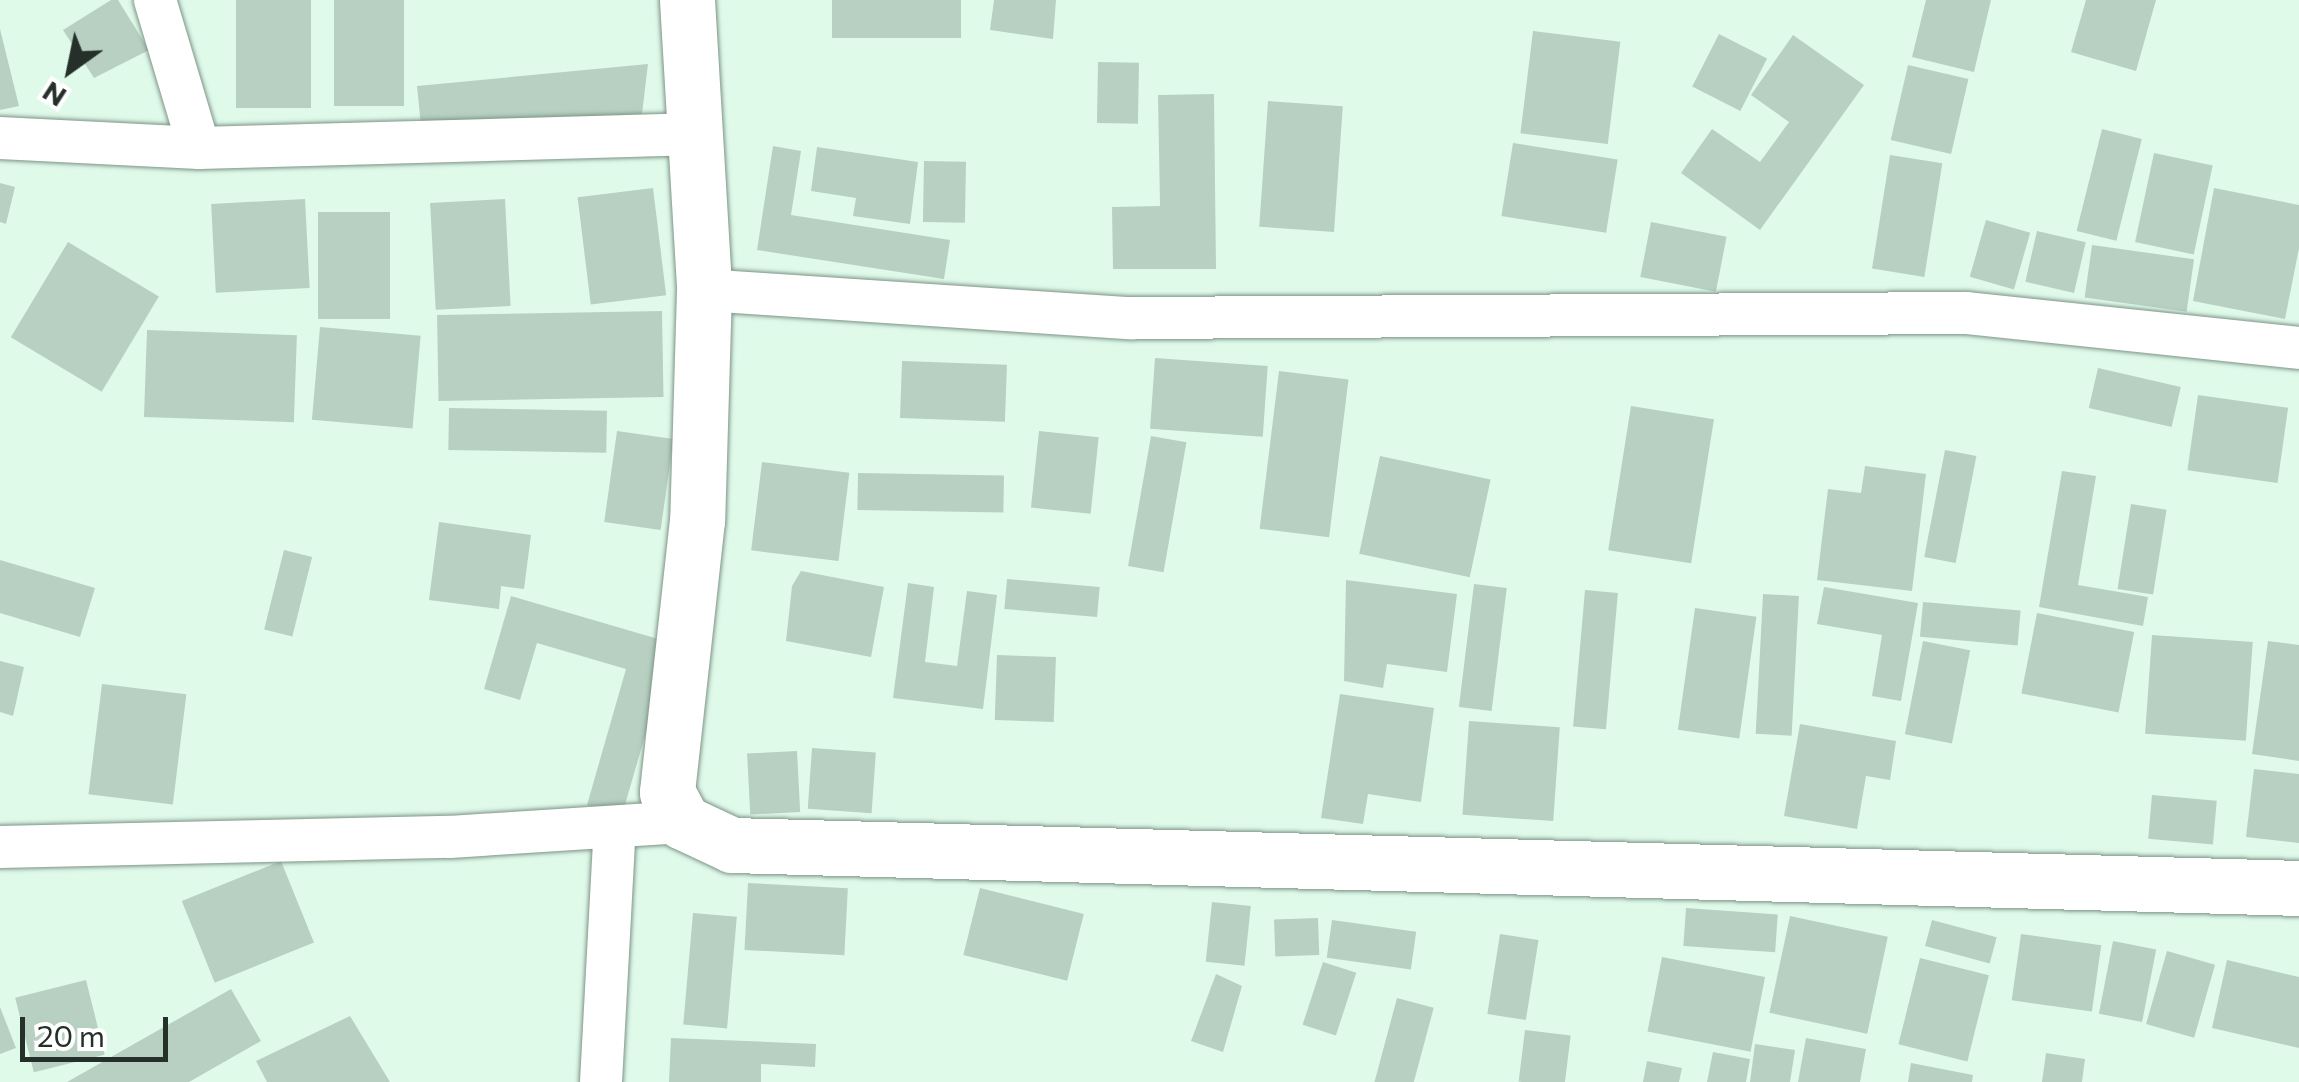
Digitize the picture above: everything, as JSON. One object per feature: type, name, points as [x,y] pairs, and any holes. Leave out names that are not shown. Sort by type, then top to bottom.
[{"type":"street","points":[[154,0],[199,148]]},
{"type":"street","points":[[683,822],[668,792],[697,520],[704,290],[690,134],[688,0]]},
{"type":"street","points":[[0,138],[199,148],[690,134]]},
{"type":"street","points":[[704,290],[1131,318],[1967,313],[2299,348]]},
{"type":"street","points":[[0,847],[683,822],[732,845],[2299,888]]},
{"type":"street","points":[[601,1082],[615,827]]},
{"type":"building","points":[[111,0],[118,0],[149,50],[94,78],[63,30]]},
{"type":"building","points":[[236,0],[311,0],[311,108],[236,108]]},
{"type":"building","points":[[334,0],[404,0],[404,106],[334,106]]},
{"type":"building","points":[[832,0],[961,0],[961,38],[832,38]]},
{"type":"building","points":[[994,0],[1056,0],[1053,39],[990,30]]},
{"type":"building","points":[[1926,0],[1991,0],[1974,72],[1912,57]]},
{"type":"building","points":[[2086,0],[2156,0],[2136,71],[2071,52]]},
{"type":"building","points":[[0,29],[19,106],[0,110]]},
{"type":"building","points":[[1533,31],[1620,42],[1608,144],[1520,133]]},
{"type":"building","points":[[1719,34],[1767,59],[1740,111],[1692,87]]},
{"type":"building","points":[[1793,35],[1864,85],[1760,230],[1681,173],[1712,129],[1760,162],[1789,122],[1751,95]]},
{"type":"building","points":[[1098,62],[1139,63],[1138,124],[1097,123]]},
{"type":"building","points":[[648,64],[642,114],[421,126],[417,86]]},
{"type":"building","points":[[1908,65],[1968,79],[1951,154],[1891,140]]},
{"type":"building","points":[[1214,94],[1216,269],[1113,269],[1112,207],[1160,206],[1158,95]]},
{"type":"building","points":[[1268,101],[1343,106],[1334,232],[1259,227]]},
{"type":"building","points":[[2102,129],[2142,139],[2116,241],[2077,231]]},
{"type":"building","points":[[1513,143],[1618,160],[1606,233],[1501,216]]},
{"type":"building","points":[[773,146],[801,151],[791,215],[950,240],[944,279],[757,250]]},
{"type":"building","points":[[817,147],[918,162],[910,224],[853,216],[856,198],[811,191]]},
{"type":"building","points":[[2154,153],[2213,165],[2194,254],[2135,242]]},
{"type":"building","points":[[1890,155],[1942,163],[1924,277],[1872,269]]},
{"type":"building","points":[[924,161],[966,162],[965,223],[923,222]]},
{"type":"building","points":[[0,183],[15,187],[6,224],[0,222]]},
{"type":"building","points":[[653,188],[666,295],[591,304],[578,197]]},
{"type":"building","points":[[2214,188],[2299,205],[2299,248],[2285,319],[2193,301]]},
{"type":"building","points":[[305,199],[310,288],[216,293],[211,204]]},
{"type":"building","points":[[505,199],[511,306],[436,310],[430,203]]},
{"type":"building","points":[[318,212],[390,212],[390,319],[318,319]]},
{"type":"building","points":[[1986,220],[2030,233],[2014,289],[1970,277]]},
{"type":"building","points":[[1651,222],[1727,237],[1716,292],[1640,277]]},
{"type":"building","points":[[2037,231],[2086,242],[2074,293],[2025,282]]},
{"type":"building","points":[[68,242],[159,297],[102,392],[11,337]]},
{"type":"building","points":[[2092,245],[2194,259],[2187,312],[2085,297]]},
{"type":"building","points":[[662,311],[664,397],[439,401],[437,315]]},
{"type":"building","points":[[320,327],[421,336],[413,428],[312,420]]},
{"type":"building","points":[[147,330],[297,335],[294,422],[144,417]]},
{"type":"building","points":[[1155,358],[1268,366],[1263,437],[1150,429]]},
{"type":"building","points":[[902,361],[1007,365],[1005,422],[900,418]]},
{"type":"building","points":[[2098,368],[2181,387],[2172,427],[2089,408]]},
{"type":"building","points":[[1279,371],[1348,380],[1329,537],[1260,529]]},
{"type":"building","points":[[2198,395],[2288,408],[2278,483],[2187,470]]},
{"type":"building","points":[[1631,406],[1714,419],[1691,563],[1608,550]]},
{"type":"building","points":[[449,408],[607,411],[606,453],[448,450]]},
{"type":"building","points":[[617,431],[673,439],[661,530],[604,522]]},
{"type":"building","points":[[1039,431],[1099,437],[1091,514],[1031,508]]},
{"type":"building","points":[[1151,436],[1186,442],[1164,572],[1128,566]]},
{"type":"building","points":[[1945,450],[1976,456],[1956,563],[1924,557]]},
{"type":"building","points":[[1380,456],[1491,479],[1470,577],[1359,554]]},
{"type":"building","points":[[762,462],[849,473],[838,561],[751,550]]},
{"type":"building","points":[[1865,466],[1926,474],[1912,591],[1817,580],[1828,489],[1861,493]]},
{"type":"building","points":[[2062,471],[2096,476],[2078,585],[2148,597],[2143,626],[2039,607]]},
{"type":"building","points":[[858,473],[1004,476],[1003,513],[857,510]]},
{"type":"building","points":[[2131,504],[2167,510],[2153,595],[2118,589]]},
{"type":"building","points":[[439,522],[531,535],[524,589],[501,586],[499,609],[429,600]]},
{"type":"building","points":[[284,550],[312,557],[292,637],[264,630]]},
{"type":"building","points":[[0,560],[95,588],[80,637],[0,613]]},
{"type":"building","points":[[801,571],[884,587],[871,657],[786,641],[792,586]]},
{"type":"building","points":[[1007,579],[1100,587],[1097,617],[1004,609]]},
{"type":"building","points":[[1346,580],[1457,594],[1447,672],[1387,664],[1383,688],[1344,681]]},
{"type":"building","points":[[908,583],[934,587],[925,662],[957,666],[967,591],[997,595],[983,709],[893,698]]},
{"type":"building","points":[[1474,584],[1507,588],[1492,711],[1459,707]]},
{"type":"building","points":[[1824,587],[1918,603],[1901,701],[1872,696],[1882,635],[1817,624]]},
{"type":"building","points":[[1585,590],[1618,593],[1606,729],[1573,726]]},
{"type":"building","points":[[1763,594],[1799,596],[1792,736],[1756,734]]},
{"type":"building","points":[[511,596],[672,643],[622,815],[587,805],[626,669],[537,643],[520,700],[484,689]]},
{"type":"building","points":[[1923,602],[2021,611],[2018,645],[1920,637]]},
{"type":"building","points":[[1695,608],[1756,617],[1739,738],[1678,730]]},
{"type":"building","points":[[2037,613],[2134,632],[2119,712],[2021,693]]},
{"type":"building","points":[[2152,635],[2253,642],[2246,741],[2145,734]]},
{"type":"building","points":[[1923,641],[1970,650],[1952,743],[1905,734]]},
{"type":"building","points":[[2268,641],[2299,645],[2299,761],[2252,754]]},
{"type":"building","points":[[997,655],[1056,657],[1054,722],[995,720]]},
{"type":"building","points":[[0,661],[24,667],[13,716],[0,712]]},
{"type":"building","points":[[102,684],[186,694],[173,805],[88,794]]},
{"type":"building","points":[[1340,694],[1434,708],[1421,802],[1368,794],[1363,824],[1321,818]]},
{"type":"building","points":[[1469,721],[1560,727],[1553,821],[1462,815]]},
{"type":"building","points":[[1800,724],[1896,741],[1890,780],[1866,776],[1857,829],[1784,816]]},
{"type":"building","points":[[812,748],[876,752],[872,813],[808,809]]},
{"type":"building","points":[[797,751],[800,812],[750,815],[747,754]]},
{"type":"building","points":[[2254,769],[2299,774],[2299,843],[2246,837]]},
{"type":"building","points":[[2152,795],[2217,801],[2213,844],[2148,839]]},
{"type":"building","points":[[281,861],[314,943],[215,983],[182,901]]},
{"type":"building","points":[[748,883],[848,888],[844,955],[744,950]]},
{"type":"building","points":[[980,888],[1084,914],[1067,981],[963,955]]},
{"type":"building","points":[[1212,902],[1251,906],[1245,966],[1206,962]]},
{"type":"building","points":[[1686,908],[1778,914],[1775,952],[1683,946]]},
{"type":"building","points":[[693,913],[737,917],[727,1028],[683,1025]]},
{"type":"building","points":[[1790,916],[1888,937],[1867,1034],[1769,1013]]},
{"type":"building","points":[[1318,918],[1319,955],[1275,957],[1274,920]]},
{"type":"building","points":[[1332,920],[1416,932],[1411,969],[1327,958]]},
{"type":"building","points":[[1932,920],[1997,937],[1990,963],[1925,946]]},
{"type":"building","points":[[1500,934],[1539,940],[1526,1020],[1487,1014]]},
{"type":"building","points":[[2021,934],[2101,945],[2092,1012],[2012,1000]]},
{"type":"building","points":[[2113,941],[2156,949],[2142,1022],[2099,1014]]},
{"type":"building","points":[[2167,951],[2215,965],[2194,1038],[2146,1024]]},
{"type":"building","points":[[1662,957],[1765,977],[1751,1052],[1647,1032]]},
{"type":"building","points":[[1920,958],[1989,975],[1967,1062],[1898,1044]]},
{"type":"building","points":[[2227,960],[2299,977],[2299,1048],[2212,1028]]},
{"type":"building","points":[[1323,962],[1356,973],[1336,1036],[1303,1025]]},
{"type":"building","points":[[1216,974],[1242,986],[1223,1052],[1191,1041]]},
{"type":"building","points":[[86,980],[105,1055],[34,1072],[15,998]]},
{"type":"building","points":[[231,989],[261,1041],[189,1082],[67,1082]]},
{"type":"building","points":[[1397,998],[1434,1008],[1414,1082],[1374,1082]]},
{"type":"building","points":[[0,1007],[16,1048],[0,1054]]},
{"type":"building","points":[[350,1016],[390,1082],[267,1082],[256,1061]]},
{"type":"building","points":[[1525,1030],[1571,1036],[1565,1082],[1519,1082]]},
{"type":"building","points":[[671,1038],[816,1044],[815,1067],[761,1064],[761,1082],[669,1082]]},
{"type":"building","points":[[1806,1038],[1866,1049],[1860,1082],[1798,1082]]},
{"type":"building","points":[[1755,1044],[1795,1050],[1790,1082],[1750,1082]]},
{"type":"building","points":[[1713,1052],[1750,1059],[1746,1082],[1707,1082]]},
{"type":"building","points":[[2046,1053],[2085,1059],[2082,1082],[2042,1082]]},
{"type":"building","points":[[1647,1061],[1682,1068],[1679,1082],[1643,1082]]},
{"type":"building","points":[[1911,1063],[1973,1075],[1972,1082],[1908,1082]]}]
